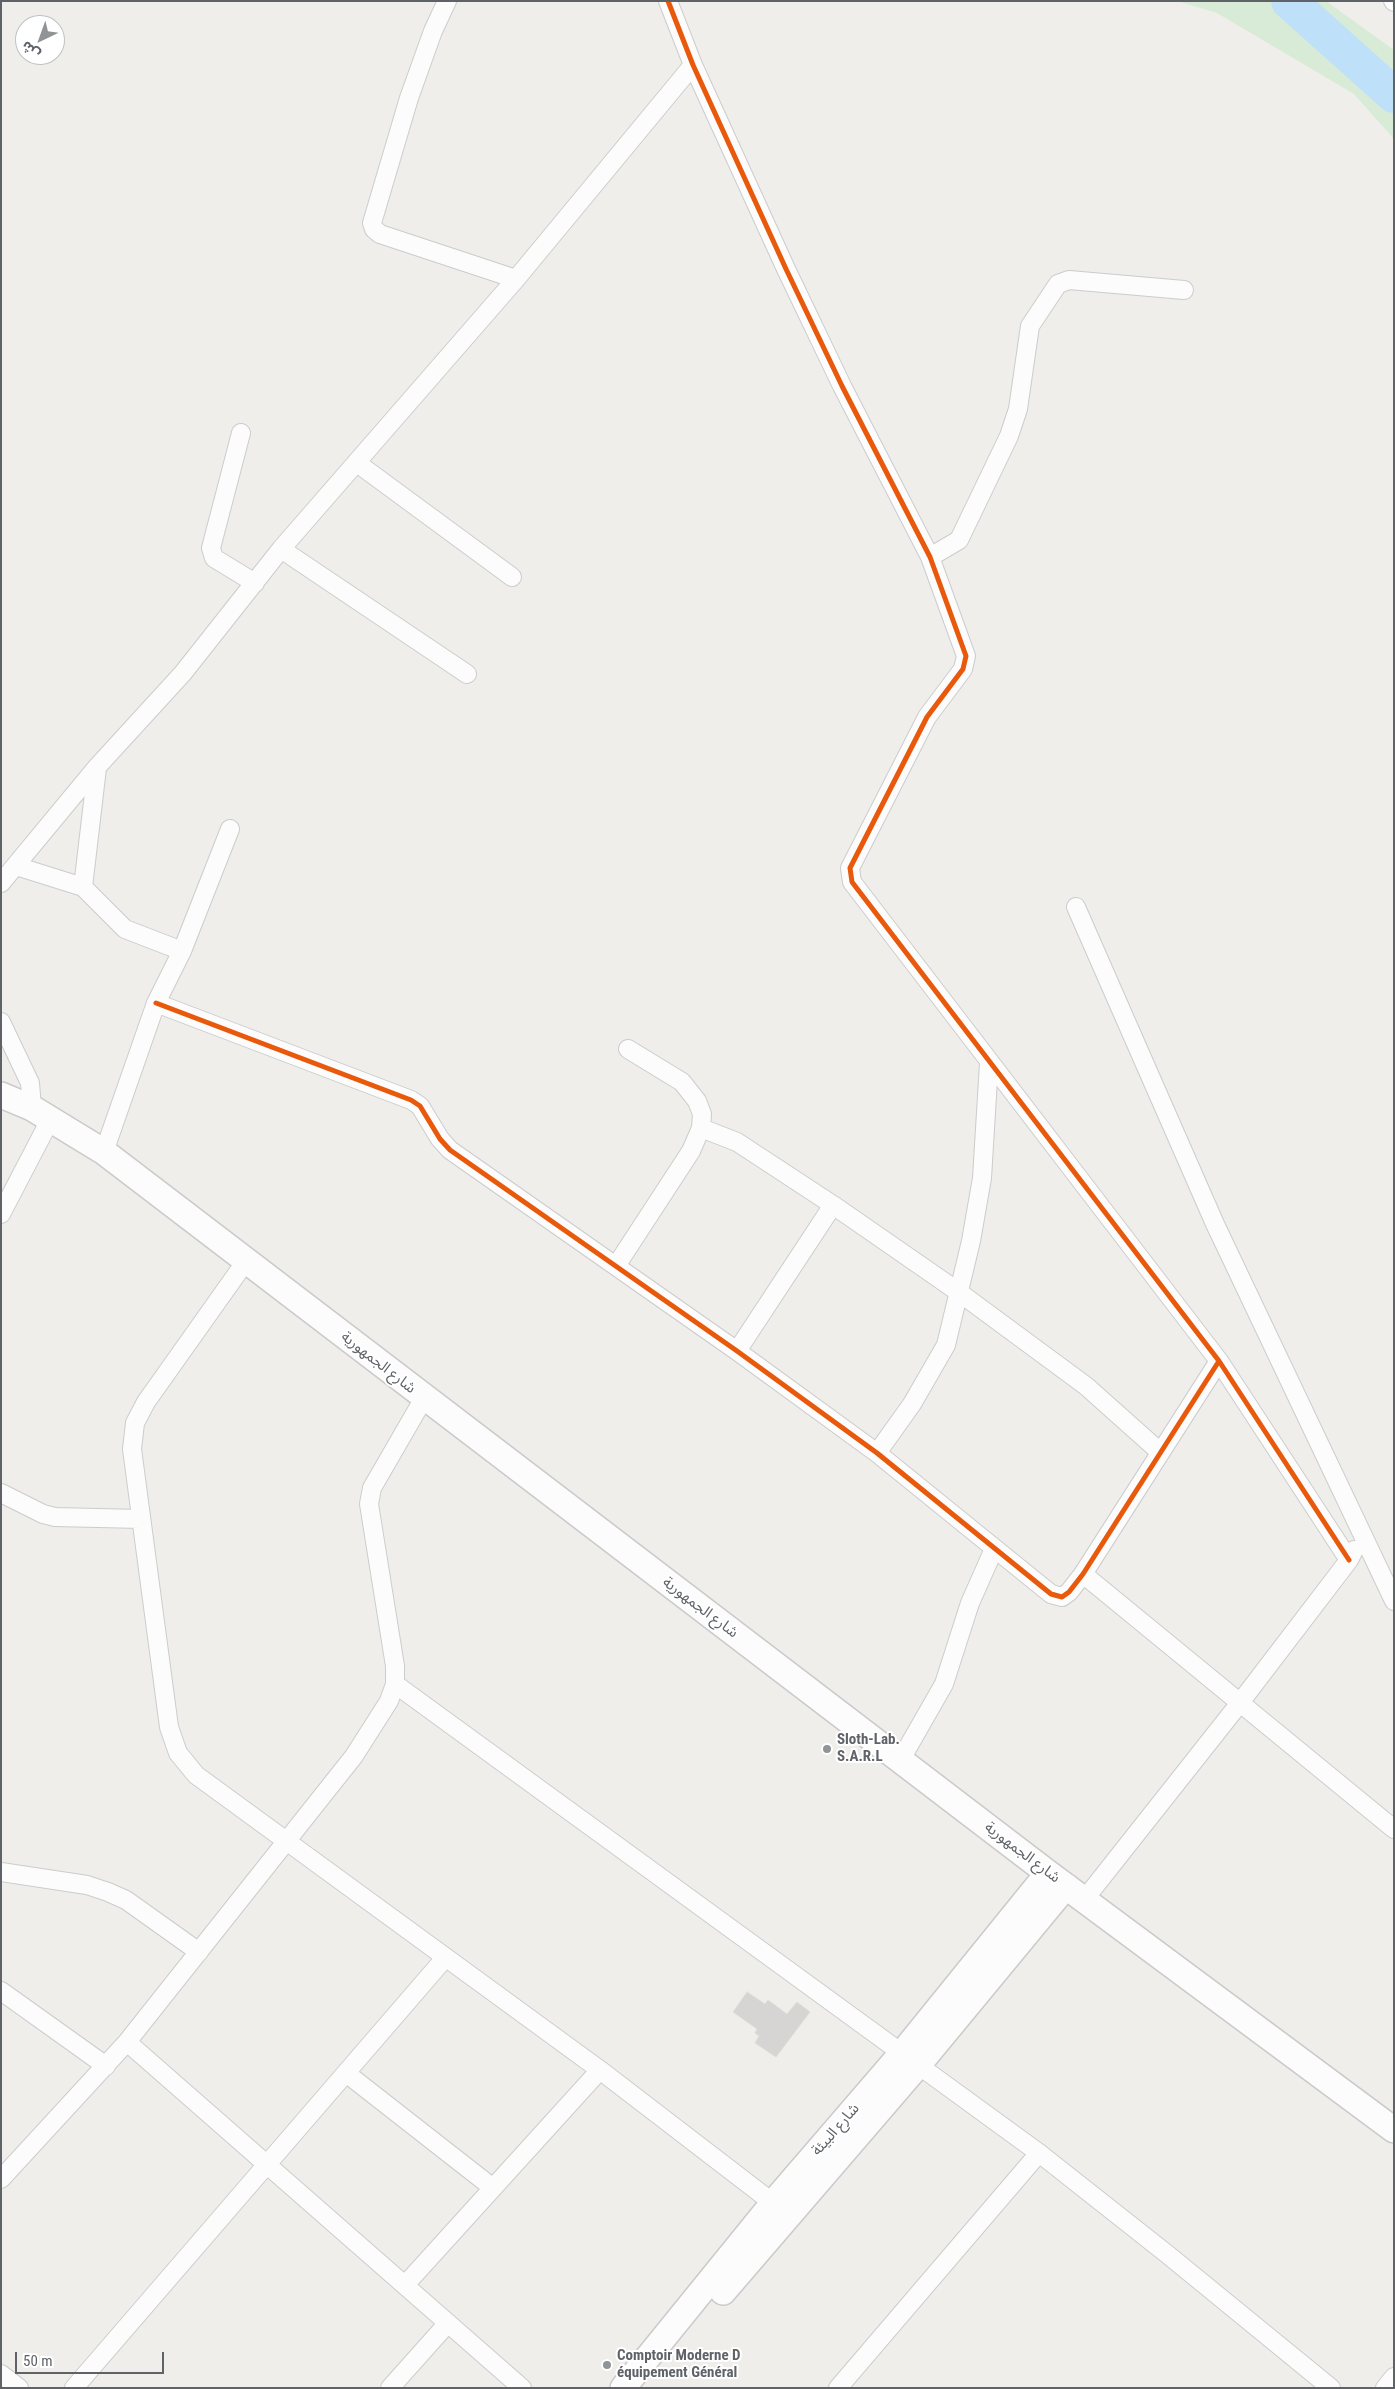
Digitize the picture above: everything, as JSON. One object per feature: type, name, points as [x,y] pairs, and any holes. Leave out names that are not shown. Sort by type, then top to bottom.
[{"type":"main road","name":"شارع الجمهورية","points":[[1,1095],[41,1114],[104,1152],[900,1761],[1394,2130]]},
{"type":"main road","name":"شارع البيئة","points":[[624,2388],[911,2058],[1066,1886]]},
{"type":"main road","name":"شارع البيئة","points":[[642,2388],[780,2209]]},
{"type":"street","points":[[447,1],[433,31],[409,98],[372,223],[374,229],[380,234],[516,279]]},
{"type":"street","points":[[668,1],[692,65],[842,386],[930,558],[966,662],[963,669],[927,717],[849,873],[852,882],[1219,1361],[1349,1560]]},
{"type":"street","points":[[1,883],[97,767],[183,674],[281,549],[516,279],[692,65]]},
{"type":"street","points":[[930,558],[959,540],[1009,436],[1018,409],[1030,326],[1058,284],[1069,280],[1184,290]]},
{"type":"street","points":[[242,433],[211,548],[214,558],[255,583]]},
{"type":"street","points":[[356,464],[512,577]]},
{"type":"street","points":[[281,549],[467,674]]},
{"type":"street","points":[[83,886],[97,767]]},
{"type":"street","points":[[104,1152],[156,1003],[182,951],[230,829]]},
{"type":"street","points":[[16,866],[83,886],[125,929],[182,951]]},
{"type":"street","points":[[1076,907],[1215,1224],[1394,1601]]},
{"type":"street","points":[[156,1003],[411,1100],[420,1106],[436,1133],[450,1150],[737,1350],[877,1453],[1052,1594],[1062,1597],[1069,1592],[1083,1574],[1219,1361]]},
{"type":"street","points":[[1,1022],[30,1084],[41,1114],[1,1214]]},
{"type":"street","points":[[616,1266],[687,1158],[701,1128],[702,1114],[697,1101],[682,1082],[628,1049]]},
{"type":"street","points":[[877,1453],[912,1404],[946,1345],[960,1293],[982,1178],[990,1063]]},
{"type":"street","points":[[701,1128],[736,1142],[833,1205],[960,1293],[1086,1386],[1160,1452]]},
{"type":"street","points":[[737,1350],[833,1205]]},
{"type":"street","points":[[246,1261],[146,1402],[135,1423],[132,1449],[141,1518],[169,1726],[178,1752],[196,1775],[600,2070],[780,2209]]},
{"type":"street","points":[[1,2179],[127,2042],[288,1842],[354,1756],[389,1701],[396,1684],[395,1666],[369,1504],[372,1488],[424,1398]]},
{"type":"street","points":[[1,1493],[43,1514],[55,1517],[141,1518]]},
{"type":"street","points":[[1066,1886],[1239,1704],[1349,1560],[1362,1534]]},
{"type":"street","points":[[900,1761],[944,1684],[970,1602],[994,1549]]},
{"type":"street","points":[[1083,1574],[1239,1704],[1394,1829]]},
{"type":"street","points":[[396,1684],[1039,2153],[1167,2254],[1331,2388]]},
{"type":"street","points":[[1,1872],[87,1885],[108,1892],[126,1900],[199,1952]]},
{"type":"street","points":[[74,2388],[445,1958]]},
{"type":"street","points":[[1,1991],[106,2066]]},
{"type":"street","points":[[127,2042],[522,2388]]},
{"type":"street","points":[[405,2285],[600,2070]]},
{"type":"street","points":[[346,2073],[493,2188]]},
{"type":"street","points":[[838,2388],[1039,2153]]},
{"type":"street","points":[[390,2388],[448,2323]]},
{"type":"street","points":[[1,2374],[19,2388]]},
{"type":"street","points":[[1385,2388],[1394,2377]]},
{"type":"green space","points":[[1177,1],[1326,1],[1394,50],[1394,139],[1354,94],[1217,13]]},
{"type":"building","points":[[747,1992],[765,2004],[768,2000],[787,2014],[797,2002],[810,2012],[776,2057],[755,2043],[759,2036],[755,2033],[757,2029],[733,2012]]},
{"type":"waterway","points":[[1289,1],[1394,95]]},
{"type":"cycle path","points":[[668,1],[693,65],[786,269],[842,386],[930,557],[966,656],[963,669],[927,717],[850,868],[852,882],[1219,1361],[1349,1560]]},
{"type":"cycle path","points":[[156,1003],[411,1100],[420,1106],[440,1139],[450,1150],[737,1351],[877,1453],[1051,1594],[1062,1597],[1069,1592],[1083,1574],[1219,1361]]},
{"type":"place","name":"Sloth-Lab. S.A.R.L","points":[[827,1749]]},
{"type":"place","name":"Comptoir Moderne D équipement Général","points":[[607,2365]]}]
